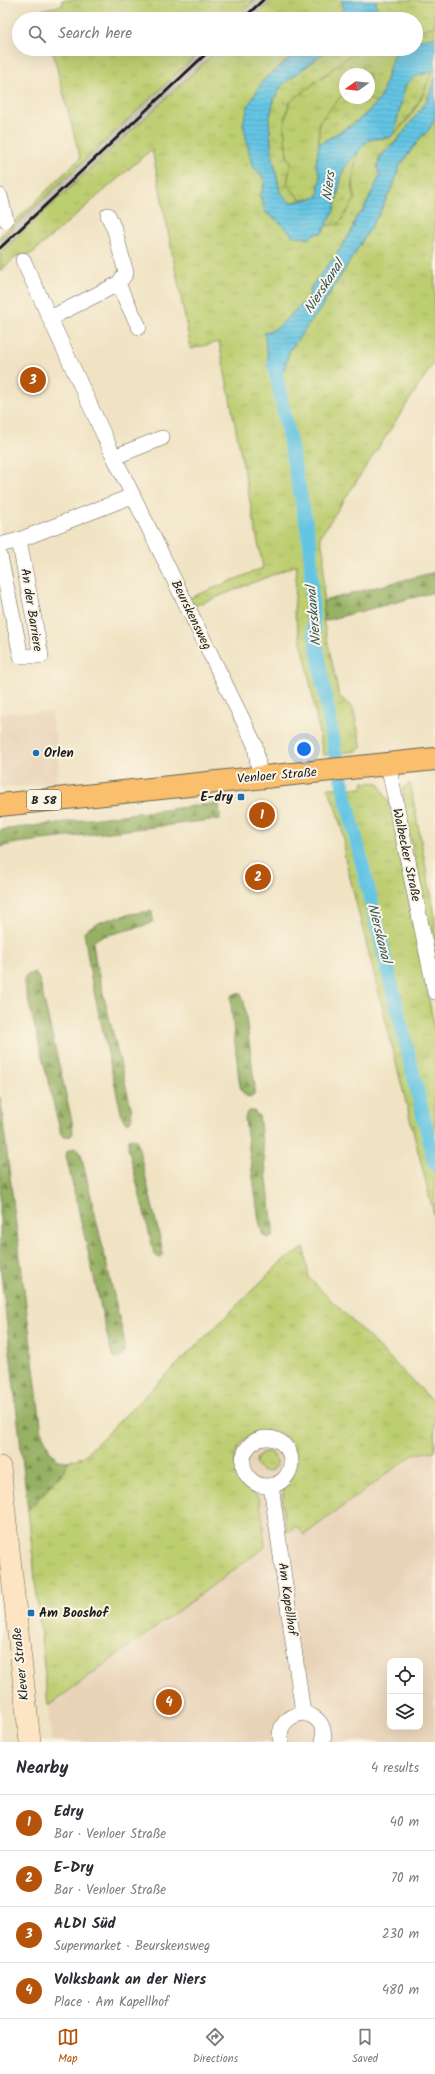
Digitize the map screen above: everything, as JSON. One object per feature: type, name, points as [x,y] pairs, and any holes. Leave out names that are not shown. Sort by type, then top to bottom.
[{"type":"main road","name":"Venloer Straße","points":[[0,805],[435,759]]},
{"type":"main road","name":"Klever Straße","points":[[0,1467],[30,1742]]},
{"type":"street","points":[[0,196],[6,220]]},
{"type":"street","points":[[50,318],[118,284],[126,273],[115,231],[108,215]]},
{"type":"street","name":"Beurskensweg","points":[[23,260],[132,496],[255,745],[260,777]]},
{"type":"street","points":[[118,284],[139,327]]},
{"type":"street","points":[[114,457],[162,438]]},
{"type":"street","points":[[0,545],[20,540],[132,496]]},
{"type":"street","name":"An der Barriere","points":[[0,556],[20,656],[41,656],[20,540]]},
{"type":"street","name":"Walbecker Straße","points":[[388,764],[435,992]]},
{"type":"street","name":"Am Kapellhof","points":[[271,1485],[303,1713]]},
{"type":"street","points":[[278,1741],[283,1724],[288,1718],[303,1713],[317,1719],[322,1725],[324,1733],[323,1742]]},
{"type":"shaded area","points":[[255,0],[272,0],[259,12],[242,12]]},
{"type":"shaded area","points":[[196,56],[211,56],[0,253],[0,240]]},
{"type":"shaded area","points":[[51,712],[59,761],[55,783],[0,788],[0,713]]},
{"type":"shaded area","points":[[268,1430],[280,1434],[294,1449],[296,1467],[293,1476],[283,1493],[287,1533],[296,1526],[304,1535],[414,1454],[435,1451],[435,1742],[52,1742],[48,1706],[264,1547],[254,1490],[238,1473],[235,1458],[237,1449],[249,1435]]},
{"type":"green space","points":[[62,0],[255,0],[242,12],[42,12],[41,10],[63,5]]},
{"type":"green space","points":[[272,0],[341,0],[344,8],[341,12],[259,12]]},
{"type":"green space","points":[[376,0],[435,0],[435,26],[423,31],[423,12],[377,12]]},
{"type":"green space","points":[[435,26],[435,38],[431,37],[423,39],[423,30]]},
{"type":"green space","points":[[54,56],[196,56],[0,240],[0,236],[80,158]]},
{"type":"green space","points":[[211,56],[292,56],[264,79],[252,166],[264,179],[264,186],[260,196],[266,213],[277,220],[292,235],[322,233],[325,226],[339,224],[355,199],[354,166],[359,150],[363,144],[369,140],[391,137],[400,128],[417,106],[432,70],[435,70],[431,90],[422,108],[404,133],[381,155],[378,165],[380,176],[363,211],[356,217],[352,230],[336,255],[311,287],[309,297],[277,328],[284,371],[289,351],[319,311],[379,214],[395,181],[399,167],[421,137],[429,130],[435,118],[435,361],[320,537],[324,554],[323,619],[339,696],[353,708],[362,748],[357,749],[357,751],[323,755],[307,666],[294,612],[297,565],[192,607],[187,599],[263,568],[219,342],[191,349],[152,149],[31,254],[17,256],[0,271],[0,253]]},
{"type":"green space","points":[[320,56],[349,56],[289,103],[284,126],[287,156],[291,162],[287,184],[301,200],[290,203],[280,192],[272,153],[269,121],[274,99],[282,85]]},
{"type":"green space","points":[[349,56],[393,56],[381,97],[377,103],[375,102],[375,68],[339,68],[339,100],[319,122],[319,144],[316,165],[320,175],[318,197],[301,200],[287,184],[291,162],[287,156],[284,126],[289,103]]},
{"type":"green space","points":[[432,70],[425,89],[417,104],[394,134],[405,86],[414,77]]},
{"type":"green space","points":[[339,99],[339,104],[377,103],[358,121],[319,144],[319,122]]},
{"type":"green space","points":[[358,150],[352,184],[355,199],[339,224],[325,226],[334,211],[343,170]]},
{"type":"green space","points":[[435,572],[435,592],[324,621],[323,601]]},
{"type":"green space","points":[[363,782],[379,783],[390,806],[435,1030],[435,1219],[344,854],[344,841],[337,811],[327,788],[363,788]]},
{"type":"green space","points":[[410,783],[435,915],[435,960],[403,801],[403,788]]},
{"type":"green space","points":[[219,803],[220,819],[17,843],[0,847],[0,830]]},
{"type":"green space","points":[[152,911],[153,921],[147,925],[100,937],[93,942],[96,964],[131,1107],[132,1117],[130,1122],[125,1122],[122,1117],[91,978],[84,932],[90,927],[106,920],[135,913]]},
{"type":"green space","points":[[34,972],[39,979],[72,1121],[73,1133],[71,1136],[64,1137],[61,1134],[24,983],[25,976]]},
{"type":"green space","points":[[237,993],[241,994],[244,1001],[255,1088],[254,1094],[250,1097],[246,1096],[241,1090],[239,1080],[231,1005],[231,996]]},
{"type":"green space","points":[[0,1097],[42,1433],[50,1451],[58,1460],[69,1461],[62,1473],[28,1510],[0,1264]]},
{"type":"green space","points":[[249,1111],[254,1111],[259,1116],[273,1227],[273,1237],[268,1238],[263,1235],[259,1221],[245,1120],[246,1114]]},
{"type":"green space","points":[[134,1138],[137,1141],[162,1247],[163,1255],[159,1258],[154,1254],[128,1147],[129,1139]]},
{"type":"green space","points":[[75,1148],[81,1154],[125,1343],[124,1354],[119,1359],[113,1358],[110,1347],[66,1156],[67,1151]]},
{"type":"green space","points":[[304,1248],[309,1278],[435,1403],[435,1451],[414,1454],[304,1535],[296,1526],[287,1533],[283,1508],[284,1488],[296,1469],[297,1456],[294,1448],[288,1439],[271,1431],[252,1435],[244,1440],[238,1448],[235,1458],[235,1465],[239,1475],[253,1488],[258,1498],[265,1547],[48,1706],[28,1510],[62,1473],[69,1461],[83,1457],[281,1262]]},
{"type":"green space","points":[[266,1452],[273,1455],[276,1462],[273,1469],[266,1472],[259,1469],[256,1462],[259,1455]]},
{"type":"water","points":[[341,0],[376,0],[377,12],[341,12],[344,8]]},
{"type":"water","name":"Niers","points":[[431,37],[435,38],[435,70],[414,77],[405,86],[394,134],[390,137],[368,140],[343,170],[334,211],[322,233],[314,234],[309,239],[292,235],[277,220],[266,213],[260,196],[265,185],[262,175],[252,166],[243,123],[249,104],[264,79],[292,56],[320,56],[282,85],[274,99],[269,121],[272,153],[280,192],[290,203],[318,197],[320,175],[316,165],[319,144],[353,124],[375,105],[381,97],[393,56],[423,56],[423,39]]},
{"type":"water","points":[[435,77],[435,118],[429,130],[421,137],[399,167],[395,181],[379,214],[319,311],[289,351],[284,371],[270,371],[264,333],[277,328],[309,297],[311,287],[336,255],[352,230],[356,217],[363,211],[380,176],[377,167],[382,155],[397,141],[427,101]]},
{"type":"waterway","name":"Nierskanal","points":[[280,353],[274,363],[310,543],[313,625],[335,752],[435,1164]]},
{"type":"railway","points":[[250,12],[263,0]]},
{"type":"railway","points":[[0,248],[204,56]]},
{"type":"place","name":"ALDI Süd","points":[[33,380]]},
{"type":"place","name":"Orlen","points":[[36,753]]},
{"type":"place","name":"E-dry","points":[[241,797]]},
{"type":"place","name":"Edry","points":[[262,815]]},
{"type":"place","name":"E-Dry","points":[[258,877]]},
{"type":"place","name":"Am Booshof","points":[[31,1613]]},
{"type":"place","name":"Volksbank an der Niers","points":[[169,1702]]}]
